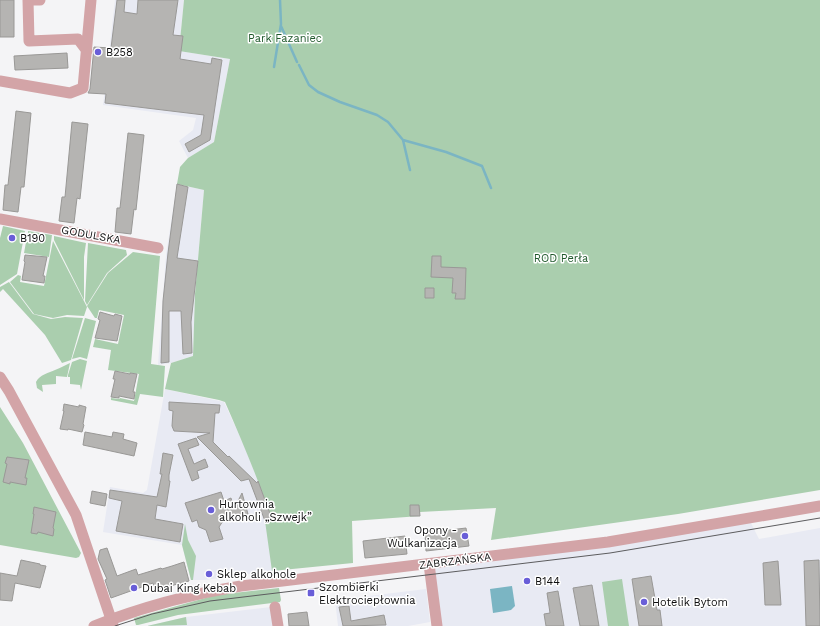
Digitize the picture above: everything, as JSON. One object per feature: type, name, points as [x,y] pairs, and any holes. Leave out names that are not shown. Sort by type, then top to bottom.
[{"type":"street","points":[[40,0],[28,0],[29,41],[78,40],[87,51]]},
{"type":"street","points":[[0,81],[70,93],[83,88],[91,0]]},
{"type":"street","name":"GODULSKA","points":[[0,218],[158,248]]},
{"type":"street","points":[[0,377],[76,514],[112,623]]},
{"type":"street","name":"ZABRZAŃSKA","points":[[94,626],[112,623],[153,606],[205,592],[241,586],[608,542],[820,506]]},
{"type":"street","points":[[429,564],[437,626]]},
{"type":"street","points":[[275,607],[278,626]]},
{"type":"shaded area","points":[[115,0],[184,0],[179,51],[230,59],[214,142],[188,158],[179,141],[193,130],[196,118],[103,105]]},
{"type":"shaded area","points":[[177,184],[204,190],[195,294],[193,356],[171,363],[158,365],[166,255]]},
{"type":"shaded area","points":[[165,389],[224,402],[243,443],[272,519],[280,570],[204,580],[191,580],[182,545],[103,532],[110,487],[143,493],[147,490]]},
{"type":"shaded area","points":[[749,519],[759,539],[820,528],[820,626],[437,626],[429,564]]},
{"type":"shaded area","points":[[426,589],[430,622],[408,626],[338,626],[335,600]]},
{"type":"shaded area","points":[[271,607],[274,626],[147,626],[186,617]]},
{"type":"green space","name":"ROD Perła","points":[[184,0],[820,0],[820,490],[678,514],[491,540],[496,508],[420,512],[420,516],[352,521],[353,563],[272,571],[265,521],[272,519],[250,460],[225,402],[165,389],[171,363],[193,356],[195,294],[204,190],[177,184],[180,167],[188,158],[214,142],[230,59],[179,51]]},
{"type":"green space","points":[[3,226],[25,231],[17,274],[0,285],[0,238]]},
{"type":"green space","points":[[28,231],[52,235],[49,257],[24,253],[26,242],[32,242],[32,237],[28,236]]},
{"type":"green space","points":[[54,236],[86,243],[84,257],[84,300],[54,240]]},
{"type":"green space","points":[[53,241],[87,307],[84,316],[67,315],[53,318],[34,314],[10,282],[18,275],[21,276],[20,282],[44,286]]},
{"type":"green space","points":[[88,243],[126,250],[127,255],[107,273],[87,305],[85,301]]},
{"type":"green space","points":[[133,252],[160,256],[151,364],[165,366],[163,397],[140,394],[137,405],[111,400],[111,398],[134,401],[139,374],[108,370],[111,350],[93,347],[95,339],[118,344],[124,315],[99,310],[97,318],[95,318],[87,306],[108,273]]},
{"type":"green space","points":[[9,282],[33,314],[51,319],[65,317],[83,318],[71,360],[62,363],[45,335],[3,289],[0,292],[0,287]]},
{"type":"green space","points":[[85,318],[96,321],[87,359],[80,357],[72,359]]},
{"type":"green space","points":[[80,359],[87,361],[81,390],[80,385],[70,384],[70,377],[68,377],[72,362]]},
{"type":"green space","points":[[70,363],[67,377],[56,376],[56,384],[42,385],[43,392],[37,388],[36,382],[40,377]]},
{"type":"green space","points":[[0,407],[23,443],[81,553],[79,557],[76,558],[0,545]]},
{"type":"green space","points":[[185,524],[188,540],[196,556],[193,580],[191,580],[182,545]]},
{"type":"green space","points":[[622,579],[629,626],[608,626],[602,582]]},
{"type":"green space","points":[[279,588],[280,602],[178,615],[138,625],[136,625],[134,618],[216,595]]},
{"type":"green space","points":[[186,617],[187,625],[147,626]]},
{"type":"water","points":[[512,586],[515,606],[511,610],[493,613],[490,589]]},
{"type":"building","points":[[0,0],[14,0],[14,37],[0,37]]},
{"type":"building","points":[[117,0],[125,0],[124,12],[137,14],[138,0],[178,0],[173,35],[183,36],[180,59],[211,64],[212,58],[222,60],[210,140],[189,152],[185,144],[201,135],[204,115],[105,103],[106,94],[88,93],[90,89],[94,47],[111,48]]},
{"type":"building","points":[[67,53],[68,68],[15,70],[14,56]]},
{"type":"building","points":[[16,111],[31,113],[24,187],[21,187],[18,212],[3,210],[5,185],[8,185]]},
{"type":"building","points":[[72,122],[88,124],[80,199],[77,198],[74,223],[59,221],[62,197],[65,197]]},
{"type":"building","points":[[128,133],[144,135],[136,210],[134,209],[131,234],[115,232],[117,208],[120,208]]},
{"type":"building","points":[[177,184],[188,187],[177,258],[198,261],[191,322],[192,353],[183,354],[181,311],[169,311],[169,362],[161,363],[163,301]]},
{"type":"building","points":[[25,255],[47,257],[43,276],[45,276],[44,283],[22,280]]},
{"type":"building","points":[[432,256],[441,256],[441,267],[466,268],[465,299],[455,299],[456,293],[452,293],[453,278],[431,277]]},
{"type":"building","points":[[425,288],[434,288],[434,298],[425,298]]},
{"type":"building","points":[[100,312],[114,316],[115,314],[122,316],[117,341],[95,338],[100,320],[98,319]]},
{"type":"building","points":[[115,371],[137,374],[133,392],[135,392],[134,399],[119,396],[119,398],[111,397],[115,379],[113,379]]},
{"type":"building","points":[[169,402],[220,405],[219,413],[215,413],[213,442],[257,483],[258,481],[272,519],[265,521],[249,479],[241,481],[197,437],[210,433],[174,431],[172,426],[173,411],[169,410]]},
{"type":"building","points":[[64,404],[86,407],[82,432],[60,429]]},
{"type":"building","points":[[85,432],[112,437],[113,432],[124,434],[123,439],[137,443],[134,456],[83,445]]},
{"type":"building","points":[[196,438],[199,445],[188,449],[194,464],[205,459],[208,467],[197,471],[199,478],[192,481],[178,444]]},
{"type":"building","points":[[163,453],[173,455],[169,475],[170,481],[166,507],[157,505],[155,519],[183,524],[180,542],[116,531],[122,501],[109,498],[110,490],[157,497],[162,474],[160,474]]},
{"type":"building","points":[[7,457],[29,460],[25,478],[27,478],[26,485],[3,482]]},
{"type":"building","points":[[92,491],[107,494],[105,506],[90,503]]},
{"type":"building","name":"Hurtownia alkoholi „Szwejk”","points":[[221,492],[224,501],[231,498],[234,509],[242,493],[248,514],[223,521],[219,527],[223,539],[210,542],[206,530],[199,527],[197,520],[192,522],[185,503]]},
{"type":"building","points":[[410,505],[419,505],[420,516],[410,516]]},
{"type":"building","points":[[34,507],[56,512],[53,536],[38,532],[37,534],[31,533]]},
{"type":"building","points":[[466,528],[469,546],[426,551],[425,533]]},
{"type":"building","points":[[405,536],[407,554],[365,558],[363,541]]},
{"type":"building","points":[[107,548],[117,576],[136,569],[138,575],[184,562],[189,581],[155,590],[153,583],[111,598],[105,580],[107,579],[98,559],[100,550]]},
{"type":"building","points":[[21,560],[46,566],[40,588],[15,583],[12,601],[0,600],[0,573],[17,576]]},
{"type":"building","points":[[819,560],[820,626],[806,626],[804,561]]},
{"type":"building","points":[[778,561],[781,605],[765,605],[763,563]]},
{"type":"building","points":[[651,576],[657,610],[660,610],[662,626],[639,626],[632,579]]},
{"type":"building","points":[[592,585],[599,626],[580,626],[573,588]]},
{"type":"building","points":[[558,591],[564,626],[546,626],[544,614],[550,613],[547,593]]},
{"type":"building","points":[[349,606],[351,621],[384,615],[386,625],[343,626],[339,607]]},
{"type":"building","points":[[307,612],[309,626],[289,626],[288,614]]},
{"type":"waterway","points":[[274,67],[281,24],[280,0]]},
{"type":"waterway","points":[[281,26],[297,62]]},
{"type":"waterway","points":[[299,65],[309,85],[318,92],[340,102],[377,115],[388,122],[403,140],[410,170]]},
{"type":"waterway","points":[[403,140],[446,152],[482,166],[491,188]]},
{"type":"tram line","points":[[115,626],[152,614],[210,601],[610,553],[820,518]]},
{"type":"place","name":"B258","points":[[98,52]]},
{"type":"place","name":"B190","points":[[12,238]]},
{"type":"place","name":"Hurtownia alkoholi „Szwejk”","points":[[211,510]]},
{"type":"place","name":"Opony - Wulkanizacja","points":[[465,536]]},
{"type":"place","name":"Sklep alkohole","points":[[209,574]]},
{"type":"place","name":"B144","points":[[527,581]]},
{"type":"place","name":"Dubai King Kebab","points":[[134,588]]},
{"type":"place","name":"Szombierki Elektrociepłownia","points":[[311,593]]},
{"type":"place","name":"Hotelik Bytom","points":[[644,602]]},
{"type":"park label","name":"Park Fazaniec","points":[[285,38]]}]
